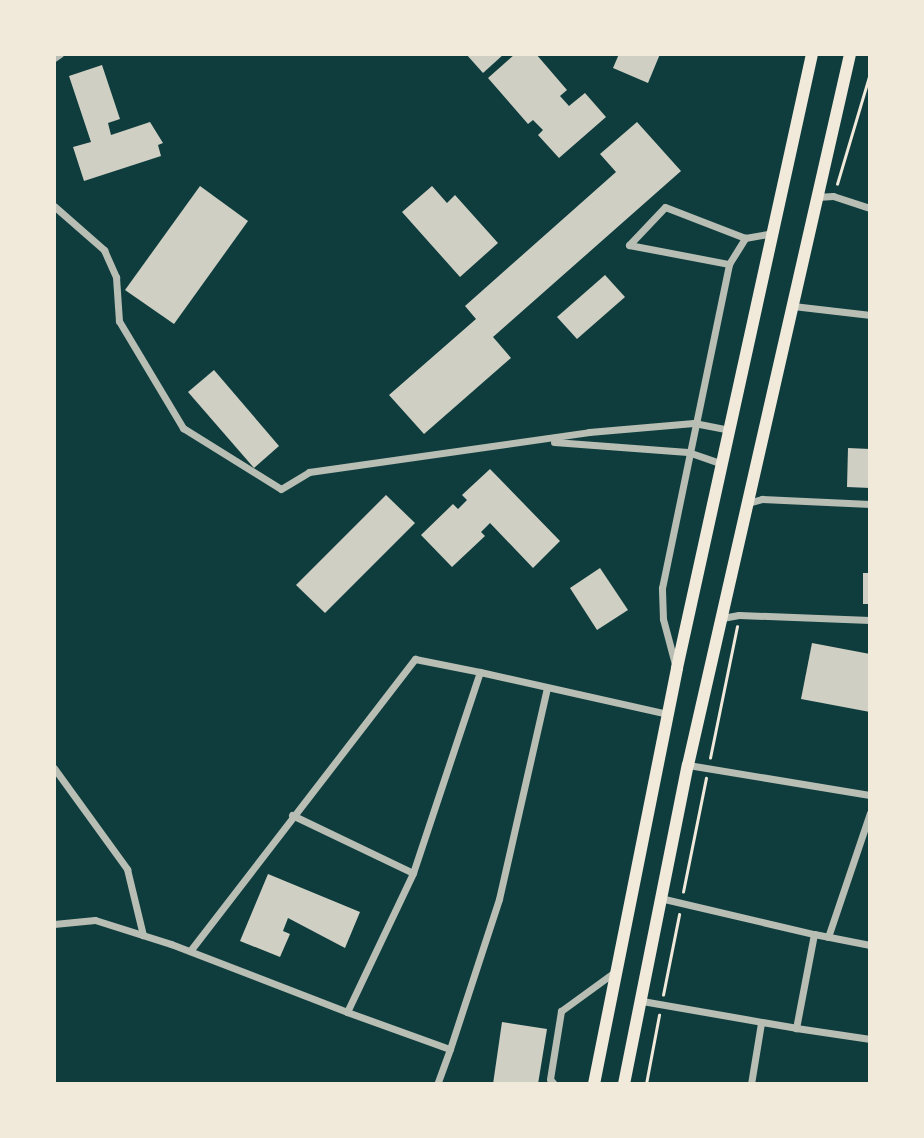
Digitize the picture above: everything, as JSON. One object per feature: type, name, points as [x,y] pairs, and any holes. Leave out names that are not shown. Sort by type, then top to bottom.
[{"type":"highway","points":[[594,1084],[620,968],[668,713],[720,463],[774,233],[812,54]]},
{"type":"highway","points":[[624,1084],[688,765],[850,54]]},
{"type":"street","points":[[54,58],[60,54]]},
{"type":"street","points":[[817,197],[833,196],[870,208]]},
{"type":"street","points":[[54,206],[104,250],[116,276],[119,321],[183,428],[281,489],[309,472],[539,442],[589,432],[694,423],[729,430]]},
{"type":"street","points":[[729,264],[629,245],[665,207],[745,238],[774,233]]},
{"type":"street","points":[[677,668],[663,619],[662,588],[729,264],[745,238]]},
{"type":"street","points":[[793,306],[870,314]]},
{"type":"street","points":[[539,442],[688,452],[720,463]]},
{"type":"street","points":[[748,503],[762,499],[870,504]]},
{"type":"street","points":[[722,618],[739,615],[870,620]]},
{"type":"street","points":[[190,951],[292,815],[415,659],[668,713]]},
{"type":"street","points":[[347,1012],[413,873],[480,671]]},
{"type":"street","points":[[437,1084],[499,899],[547,687]]},
{"type":"street","points":[[688,765],[870,795]]},
{"type":"street","points":[[54,768],[127,869],[143,935]]},
{"type":"street","points":[[828,937],[870,813]]},
{"type":"street","points":[[292,815],[413,873]]},
{"type":"street","points":[[660,898],[870,945]]},
{"type":"street","points":[[54,924],[95,920],[143,935],[450,1049]]},
{"type":"street","points":[[796,1028],[814,934]]},
{"type":"street","points":[[554,1084],[550,1079],[561,1011],[620,968]]},
{"type":"street","points":[[642,1001],[761,1023],[870,1039]]},
{"type":"street","points":[[751,1084],[761,1023]]},
{"type":"path","points":[[833,196],[870,73]]},
{"type":"path","points":[[646,1084],[739,615]]},
{"type":"building","points":[[466,54],[504,54],[483,73]]},
{"type":"building","points":[[515,54],[536,54],[567,90],[560,96],[569,106],[585,93],[606,117],[559,158],[538,135],[543,130],[533,120],[528,124],[488,78]]},
{"type":"building","points":[[619,54],[660,54],[648,83],[613,68]]},
{"type":"building","points":[[102,65],[120,119],[108,123],[111,135],[150,122],[163,143],[158,145],[161,156],[84,181],[73,147],[91,142],[69,76]]},
{"type":"building","points":[[637,122],[681,171],[493,337],[511,358],[424,434],[389,395],[476,319],[465,306],[616,172],[600,154]]},
{"type":"building","points":[[200,186],[248,221],[174,324],[125,290]]},
{"type":"building","points":[[432,186],[447,203],[455,195],[498,243],[460,277],[402,212]]},
{"type":"building","points":[[605,275],[625,297],[577,339],[557,317]]},
{"type":"building","points":[[214,370],[279,446],[254,468],[188,392]]},
{"type":"building","points":[[848,448],[870,449],[870,488],[847,487]]},
{"type":"building","points":[[490,469],[560,541],[533,568],[490,523],[481,532],[485,536],[452,567],[421,535],[453,504],[458,509],[467,500],[462,495]]},
{"type":"building","points":[[386,495],[415,523],[325,613],[296,585]]},
{"type":"building","points":[[600,568],[628,610],[597,630],[570,588]]},
{"type":"building","points":[[863,573],[870,573],[870,604],[863,604]]},
{"type":"building","points":[[812,643],[870,654],[870,712],[801,699]]},
{"type":"building","points":[[268,874],[360,912],[345,948],[288,918],[283,931],[290,934],[280,957],[240,941]]},
{"type":"building","points":[[502,1022],[547,1029],[538,1084],[493,1084]]}]
